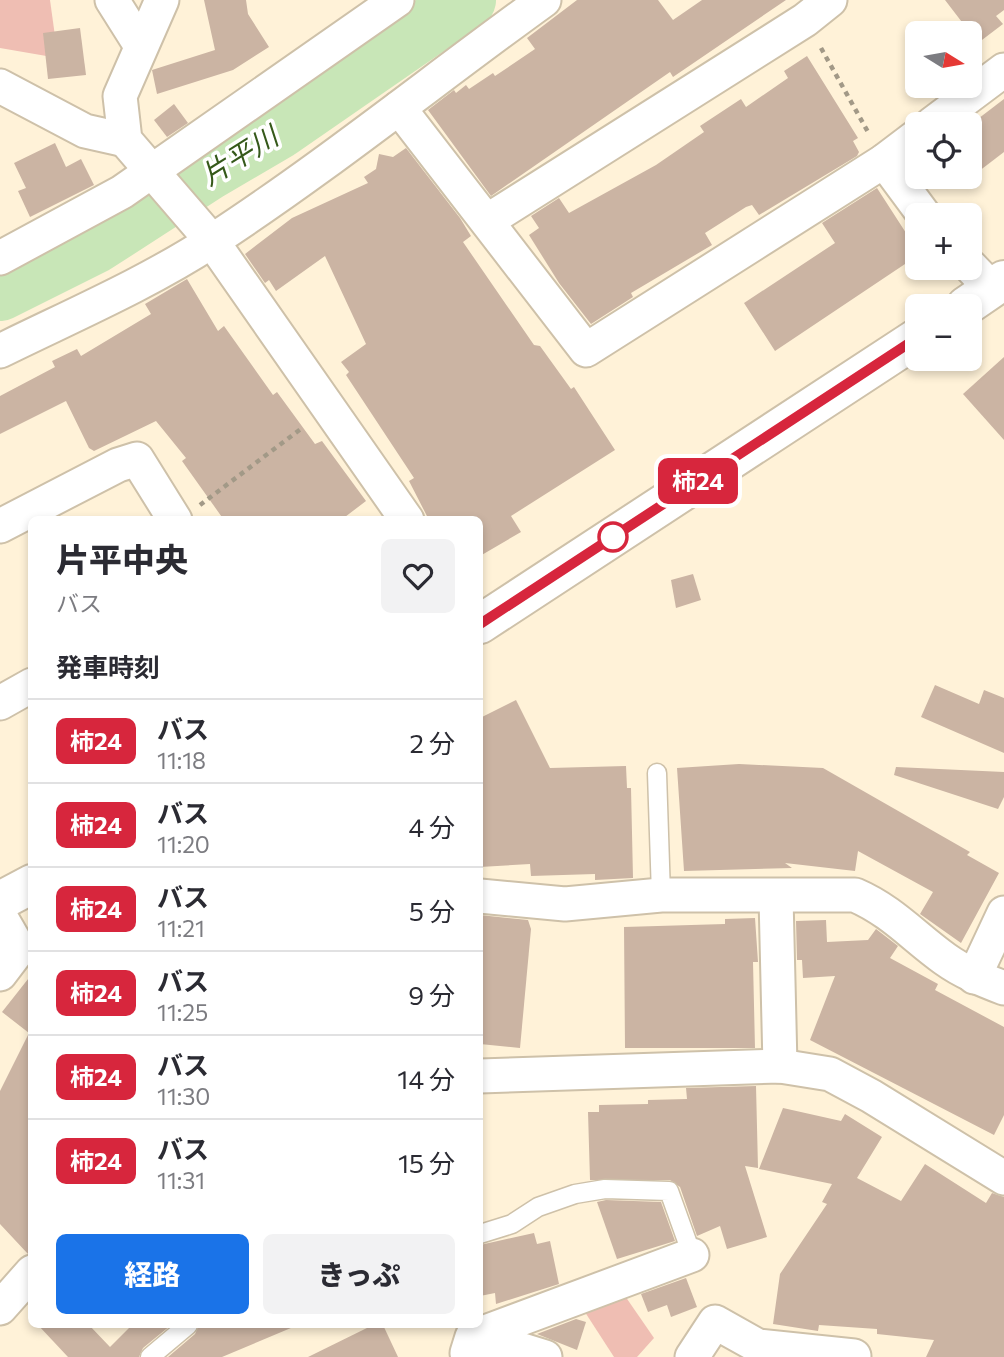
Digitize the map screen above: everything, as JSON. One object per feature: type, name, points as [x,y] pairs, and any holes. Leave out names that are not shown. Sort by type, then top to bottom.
[{"type":"main road","points":[[483,621],[905,346]]},
{"type":"main road","points":[[0,901],[28,886]]},
{"type":"street","points":[[112,0],[141,46]]},
{"type":"street","points":[[162,0],[120,96],[125,140],[204,233],[404,516]]},
{"type":"street","points":[[0,258],[156,175],[397,0]]},
{"type":"street","points":[[0,351],[148,278],[204,233],[399,108],[544,0]]},
{"type":"street","points":[[487,221],[818,10]]},
{"type":"street","points":[[948,112],[1004,70]]},
{"type":"street","points":[[0,86],[85,131],[125,140]]},
{"type":"street","points":[[399,108],[586,350],[905,145]]},
{"type":"street","points":[[884,161],[915,203]]},
{"type":"street","points":[[0,526],[137,459],[183,516]]},
{"type":"street","points":[[0,703],[28,687]]},
{"type":"street","points":[[483,896],[565,904],[661,895],[855,895],[881,906],[945,958],[989,983],[1004,913]]},
{"type":"street","points":[[776,897],[780,1066]]},
{"type":"street","points":[[0,916],[19,949],[0,974]]},
{"type":"street","points":[[483,1076],[780,1066],[830,1074],[1004,1178]]},
{"type":"street","points":[[462,1355],[472,1337],[692,1255]]},
{"type":"street","points":[[0,1308],[28,1276]]},
{"type":"street","points":[[692,1357],[715,1321],[758,1346],[855,1357]]},
{"type":"street","points":[[462,1355],[503,1344],[545,1357]]},
{"type":"lane","points":[[657,773],[661,895]]},
{"type":"lane","points":[[483,1233],[512,1224],[538,1207],[575,1194],[605,1189],[669,1191],[692,1255]]},
{"type":"lane","points":[[150,1357],[184,1328]]},
{"type":"path","points":[[818,10],[884,161]]},
{"type":"path","points":[[183,516],[329,408]]},
{"type":"shaded area","points":[[0,0],[50,0],[58,58],[0,48]]},
{"type":"shaded area","points":[[623,1293],[654,1338],[637,1357],[614,1357],[581,1306]]},
{"type":"building","points":[[204,0],[246,0],[248,14],[269,47],[233,70],[157,94],[152,70],[215,50]]},
{"type":"building","points":[[577,0],[658,0],[673,20],[702,0],[786,0],[673,77],[670,72],[491,196],[428,110],[454,90],[456,93],[466,85],[469,89],[493,73],[495,76],[535,49],[527,38]]},
{"type":"building","points":[[945,0],[1004,0],[1004,10],[996,16],[1003,24],[982,40],[982,21],[961,21]]},
{"type":"building","points":[[80,28],[86,75],[48,79],[43,33]]},
{"type":"building","points":[[807,56],[858,138],[853,141],[859,152],[857,156],[759,215],[752,205],[746,207],[705,233],[712,245],[631,293],[633,297],[591,324],[559,283],[529,235],[539,228],[531,216],[559,198],[569,213],[656,165],[704,132],[700,126],[741,99],[746,107],[788,78],[784,71]]},
{"type":"building","points":[[1004,99],[1004,152],[982,169],[982,116]]},
{"type":"building","points":[[174,104],[188,123],[167,137],[154,120]]},
{"type":"building","points":[[55,143],[66,167],[81,159],[94,185],[30,217],[18,191],[26,188],[14,163]]},
{"type":"building","points":[[406,148],[460,218],[471,236],[463,242],[534,345],[540,346],[571,389],[574,387],[615,450],[511,516],[521,532],[483,554],[483,516],[427,516],[409,481],[414,478],[346,375],[349,372],[341,362],[366,344],[325,256],[276,291],[269,280],[265,283],[245,254],[292,218],[368,183],[364,177],[376,169],[379,154],[393,157]]},
{"type":"building","points":[[877,188],[905,231],[905,264],[775,351],[744,303],[835,243],[822,223]]},
{"type":"building","points":[[187,279],[218,331],[224,326],[273,395],[277,392],[315,444],[322,441],[366,501],[346,516],[221,516],[182,461],[186,458],[156,421],[94,451],[89,448],[66,401],[0,434],[0,396],[55,367],[52,361],[77,349],[81,356],[151,314],[145,304]]},
{"type":"building","points":[[1004,357],[1004,440],[963,394]]},
{"type":"building","points":[[693,574],[701,600],[676,608],[671,580]]},
{"type":"building","points":[[935,685],[979,704],[984,690],[1004,698],[1004,753],[921,717]]},
{"type":"building","points":[[516,700],[550,768],[626,766],[627,788],[631,788],[633,878],[595,880],[595,874],[531,876],[530,864],[483,867],[483,716]]},
{"type":"building","points":[[739,764],[823,768],[970,852],[967,855],[999,873],[961,943],[920,914],[933,892],[858,851],[855,871],[785,863],[792,868],[684,871],[677,768]]},
{"type":"building","points":[[896,767],[1004,772],[1004,797],[998,809],[894,775]]},
{"type":"building","points":[[483,915],[528,920],[531,929],[520,1048],[483,1044]]},
{"type":"building","points":[[755,918],[758,962],[753,962],[755,1048],[625,1048],[624,927],[725,924],[725,919]]},
{"type":"building","points":[[826,920],[827,942],[868,940],[876,929],[898,946],[890,958],[938,984],[935,990],[1004,1027],[1004,1115],[994,1135],[810,1040],[835,976],[803,978],[802,960],[797,960],[796,921]]},
{"type":"building","points":[[28,979],[28,1032],[2,1012]]},
{"type":"building","points":[[28,1035],[28,1254],[0,1224],[0,1091]]},
{"type":"building","points":[[756,1086],[758,1168],[745,1166],[767,1237],[727,1249],[720,1226],[697,1236],[680,1187],[670,1180],[590,1180],[588,1112],[599,1112],[599,1105],[648,1104],[648,1100],[687,1099],[686,1088]]},
{"type":"building","points":[[783,1108],[841,1121],[845,1114],[882,1137],[857,1178],[901,1201],[925,1164],[986,1203],[992,1193],[1004,1197],[1004,1357],[926,1357],[934,1340],[877,1334],[877,1329],[819,1325],[818,1331],[773,1324],[780,1274],[827,1204],[822,1202],[832,1184],[759,1169]]},
{"type":"building","points":[[597,1202],[661,1202],[675,1241],[617,1259]]},
{"type":"building","points":[[534,1233],[537,1244],[550,1241],[559,1284],[496,1304],[495,1293],[483,1295],[483,1244]]},
{"type":"building","points":[[686,1278],[697,1307],[671,1317],[667,1305],[648,1312],[641,1294]]},
{"type":"building","points":[[576,1319],[586,1322],[577,1350],[537,1334]]},
{"type":"building","points":[[41,1328],[92,1328],[110,1347],[129,1328],[167,1328],[143,1348],[139,1357],[68,1357]]},
{"type":"building","points":[[198,1328],[291,1328],[222,1357],[168,1357],[195,1334]]},
{"type":"building","points":[[367,1328],[384,1328],[398,1357],[308,1357]]},
{"type":"waterway","name":"片平川","points":[[0,292],[96,244],[209,171],[279,130],[467,0]]},
{"type":"bus line","name":"柿24","points":[[483,622],[905,346]]}]
